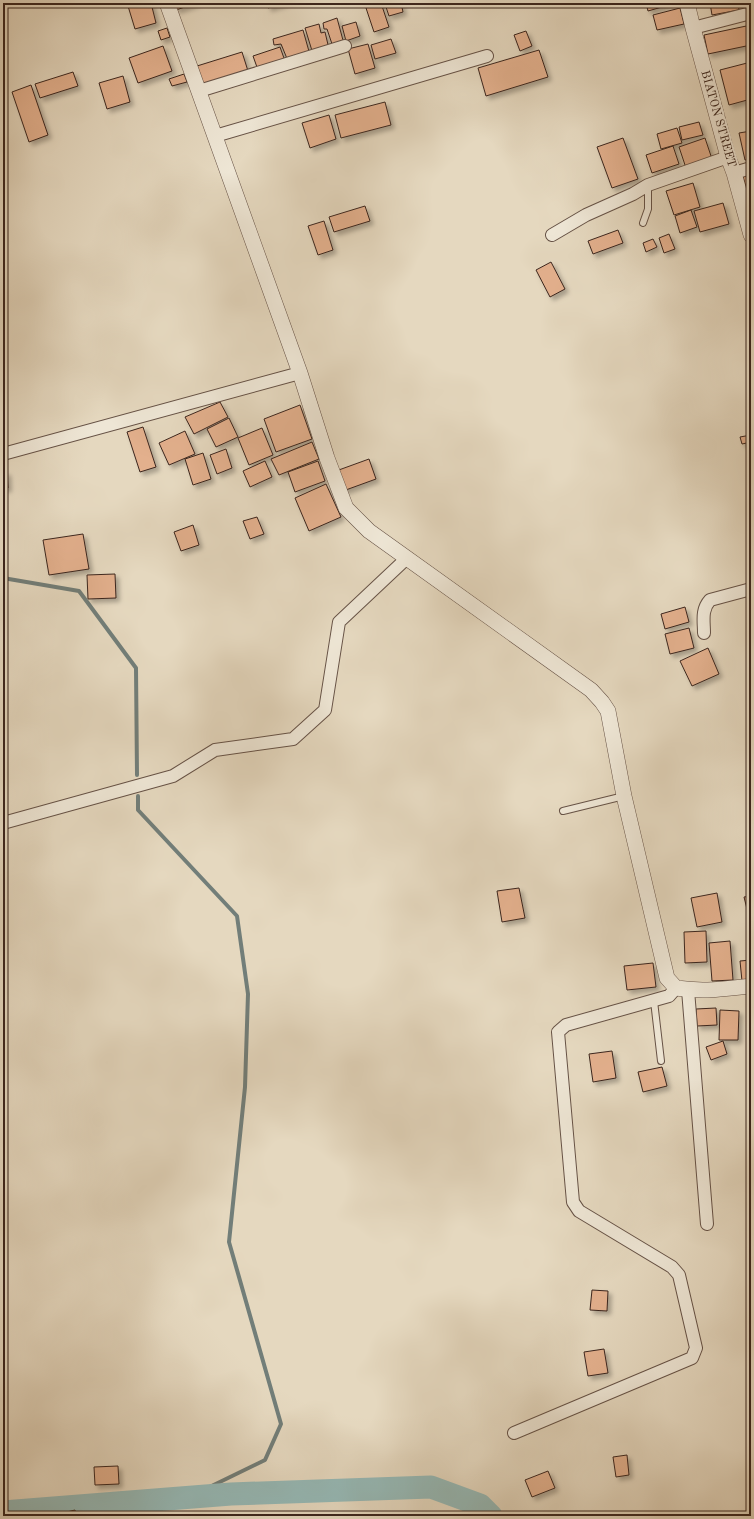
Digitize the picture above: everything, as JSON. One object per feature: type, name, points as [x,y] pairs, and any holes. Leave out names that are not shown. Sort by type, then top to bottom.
[{"type":"street","points":[[167,3],[300,373],[327,458],[346,508],[369,530],[591,690],[602,702],[608,711],[624,796],[667,978],[682,989],[705,991],[751,986]]},
{"type":"street","name":"BIATON STREET","points":[[687,3],[728,157],[734,173],[751,235]]},
{"type":"street","points":[[693,28],[751,14]]},
{"type":"street","points":[[199,91],[345,46]]},
{"type":"street","points":[[215,136],[487,56]]},
{"type":"street","points":[[552,235],[586,215],[633,194],[648,185],[728,157]]},
{"type":"street","points":[[734,173],[751,168]]},
{"type":"street","points":[[3,454],[300,373]]},
{"type":"street","points":[[3,823],[173,776],[215,750],[293,739],[325,710],[339,622],[407,558]]},
{"type":"street","points":[[704,633],[703,615],[705,606],[710,600],[751,589]]},
{"type":"street","points":[[514,1434],[692,1358],[696,1348],[679,1275],[672,1267],[579,1211],[573,1202],[558,1032],[566,1025],[654,1001],[669,996],[682,989]]},
{"type":"street","points":[[682,989],[707,1224]]},
{"type":"lane","points":[[643,223],[648,209],[648,185]]},
{"type":"lane","points":[[563,811],[624,796]]},
{"type":"lane","points":[[654,1001],[661,1061]]},
{"type":"building","points":[[140,3],[151,3],[156,23],[135,29],[128,6]]},
{"type":"building","points":[[174,3],[197,3],[176,10]]},
{"type":"building","points":[[267,3],[285,3],[268,8]]},
{"type":"building","points":[[381,3],[389,27],[374,32],[366,8]]},
{"type":"building","points":[[401,3],[403,12],[389,16],[385,4]]},
{"type":"building","points":[[646,3],[676,3],[648,11]]},
{"type":"building","points":[[710,3],[738,3],[739,10],[712,15]]},
{"type":"building","points":[[680,8],[684,24],[657,30],[653,15]]},
{"type":"building","points":[[337,18],[344,44],[333,47],[327,29],[324,29],[323,23]]},
{"type":"building","points":[[356,22],[360,36],[346,41],[342,26]]},
{"type":"building","points":[[319,24],[321,33],[325,32],[329,49],[313,54],[305,28]]},
{"type":"building","points":[[751,25],[751,45],[708,54],[704,35]]},
{"type":"building","points":[[167,28],[170,37],[161,40],[158,31]]},
{"type":"building","points":[[303,30],[310,55],[288,61],[281,44],[274,45],[273,39]]},
{"type":"building","points":[[526,31],[532,46],[520,51],[514,35]]},
{"type":"building","points":[[391,39],[396,53],[375,59],[371,45]]},
{"type":"building","points":[[368,44],[375,68],[355,74],[348,49]]},
{"type":"building","points":[[163,46],[172,71],[138,83],[129,58]]},
{"type":"building","points":[[280,47],[285,61],[258,70],[253,56]]},
{"type":"building","points":[[539,50],[548,77],[486,96],[478,68]]},
{"type":"building","points":[[242,52],[248,71],[204,86],[197,66]]},
{"type":"building","points":[[751,62],[751,99],[729,105],[720,70]]},
{"type":"building","points":[[73,72],[78,86],[40,98],[35,84]]},
{"type":"building","points":[[184,74],[187,82],[172,86],[169,79]]},
{"type":"building","points":[[123,76],[130,102],[107,109],[99,83]]},
{"type":"building","points":[[31,85],[48,135],[29,142],[12,92]]},
{"type":"building","points":[[385,102],[391,125],[341,138],[335,115]]},
{"type":"building","points":[[329,115],[336,139],[310,148],[302,123]]},
{"type":"building","points":[[699,122],[703,135],[682,140],[679,127]]},
{"type":"building","points":[[677,128],[682,143],[661,149],[657,134]]},
{"type":"building","points":[[751,131],[751,159],[745,160],[739,133]]},
{"type":"building","points":[[623,138],[638,179],[612,188],[597,147]]},
{"type":"building","points":[[705,138],[712,159],[686,168],[679,147]]},
{"type":"building","points":[[673,146],[679,164],[652,173],[646,155]]},
{"type":"building","points":[[751,174],[751,194],[748,195],[743,176]]},
{"type":"building","points":[[693,183],[700,207],[674,215],[666,191]]},
{"type":"building","points":[[723,203],[729,224],[700,232],[694,211]]},
{"type":"building","points":[[365,206],[370,221],[334,232],[329,217]]},
{"type":"building","points":[[691,210],[697,227],[680,233],[675,216]]},
{"type":"building","points":[[324,221],[333,250],[318,255],[308,226]]},
{"type":"building","points":[[618,230],[623,243],[593,254],[588,241]]},
{"type":"building","points":[[669,234],[675,249],[664,253],[659,238]]},
{"type":"building","points":[[653,239],[657,247],[646,252],[643,243]]},
{"type":"building","points":[[551,262],[565,289],[550,297],[536,270]]},
{"type":"building","points":[[220,402],[228,417],[194,434],[185,417]]},
{"type":"building","points":[[300,405],[312,439],[276,452],[264,419]]},
{"type":"building","points":[[229,418],[238,437],[216,447],[207,429]]},
{"type":"building","points":[[143,427],[156,467],[140,472],[127,432]]},
{"type":"building","points":[[262,428],[273,455],[249,465],[238,438]]},
{"type":"building","points":[[185,431],[195,454],[169,465],[159,443]]},
{"type":"building","points":[[751,435],[751,442],[742,444],[740,437]]},
{"type":"building","points":[[312,442],[319,459],[279,475],[271,459]]},
{"type":"building","points":[[226,449],[232,468],[217,474],[210,455]]},
{"type":"building","points":[[203,453],[211,479],[193,485],[185,459]]},
{"type":"building","points":[[369,459],[376,479],[343,491],[336,471]]},
{"type":"building","points":[[265,461],[272,477],[250,487],[243,471]]},
{"type":"building","points":[[318,461],[325,481],[295,492],[288,472]]},
{"type":"building","points":[[3,472],[7,472],[8,488],[3,489]]},
{"type":"building","points":[[326,484],[341,517],[309,531],[295,498]]},
{"type":"building","points":[[257,517],[264,534],[250,539],[243,521]]},
{"type":"building","points":[[193,525],[199,545],[181,551],[174,532]]},
{"type":"building","points":[[83,534],[89,569],[49,575],[43,540]]},
{"type":"building","points":[[751,542],[751,555],[748,543]]},
{"type":"building","points":[[115,574],[116,598],[88,599],[87,575]]},
{"type":"building","points":[[685,607],[689,622],[665,629],[661,614]]},
{"type":"building","points":[[689,628],[694,648],[670,654],[665,634]]},
{"type":"building","points":[[708,648],[719,674],[692,686],[680,661]]},
{"type":"building","points":[[519,888],[525,918],[502,922],[497,891]]},
{"type":"building","points":[[717,893],[722,922],[697,927],[691,898]]},
{"type":"building","points":[[751,896],[751,917],[749,917],[744,897]]},
{"type":"building","points":[[706,931],[707,962],[685,963],[684,932]]},
{"type":"building","points":[[730,941],[733,980],[712,981],[709,943]]},
{"type":"building","points":[[751,960],[751,980],[742,981],[740,961]]},
{"type":"building","points":[[653,963],[656,987],[627,990],[624,966]]},
{"type":"building","points":[[716,1008],[717,1025],[697,1026],[696,1009]]},
{"type":"building","points":[[720,1010],[739,1011],[738,1040],[719,1040]]},
{"type":"building","points":[[723,1041],[727,1054],[711,1060],[706,1047]]},
{"type":"building","points":[[612,1051],[616,1078],[593,1082],[589,1054]]},
{"type":"building","points":[[662,1067],[667,1086],[643,1092],[638,1072]]},
{"type":"building","points":[[592,1290],[608,1291],[607,1311],[590,1310]]},
{"type":"building","points":[[604,1349],[608,1373],[588,1376],[584,1352]]},
{"type":"building","points":[[627,1455],[629,1475],[616,1477],[613,1457]]},
{"type":"building","points":[[118,1466],[119,1484],[95,1485],[94,1467]]},
{"type":"building","points":[[548,1471],[555,1488],[532,1497],[525,1480]]},
{"type":"building","points":[[75,1510],[76,1516],[54,1516],[54,1515]]},
{"type":"waterway","points":[[3,578],[79,591],[136,668],[137,775]]},
{"type":"waterway","points":[[138,796],[138,810],[237,916],[248,994],[245,1087],[229,1242],[281,1424],[265,1460],[189,1497]]},
{"type":"waterway","points":[[3,1512],[231,1494],[431,1487],[480,1505],[491,1516]]}]
